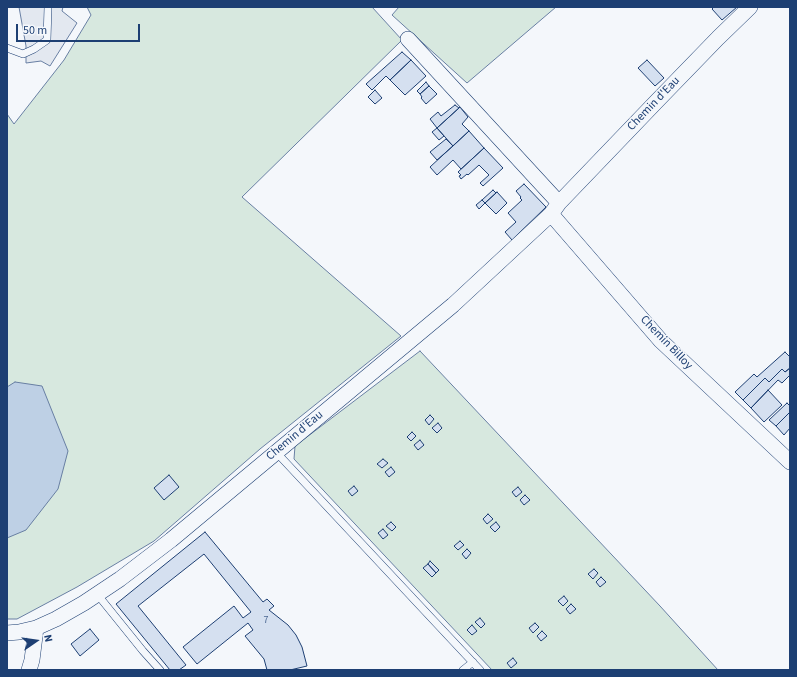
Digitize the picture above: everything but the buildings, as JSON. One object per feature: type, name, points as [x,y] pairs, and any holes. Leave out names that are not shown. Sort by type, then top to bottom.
[{"type":"street","name":"Chemin d'Eau","points":[[7,633],[36,628],[56,619],[120,579],[172,540],[453,305],[555,208],[712,43],[750,7]]},
{"type":"street","points":[[408,39],[555,208]]},
{"type":"street","name":"Chemin Billoy","points":[[555,208],[661,341],[790,462]]},
{"type":"street","points":[[29,670],[32,660],[36,628]]},
{"type":"lane","points":[[7,48],[23,54],[34,49],[47,40],[48,7]]},
{"type":"lane","points":[[276,452],[480,670]]},
{"type":"lane","points":[[97,594],[160,670]]},
{"type":"lane","points":[[463,670],[473,662]]},
{"type":"shaded area","points":[[19,7],[63,7],[62,11],[77,23],[50,66],[41,61],[26,63],[26,46]]},
{"type":"shaded area","points":[[87,7],[372,7],[402,40],[242,197],[401,336],[260,449],[154,541],[77,587],[17,619],[7,619],[7,114],[14,124],[64,60],[91,15]]},
{"type":"shaded area","points":[[399,7],[556,7],[467,83],[392,15]]},
{"type":"shaded area","points":[[420,351],[660,606],[718,670],[492,670],[294,459],[295,446]]},
{"type":"water","points":[[15,382],[42,386],[68,451],[58,489],[26,530],[7,538],[7,387]]}]
